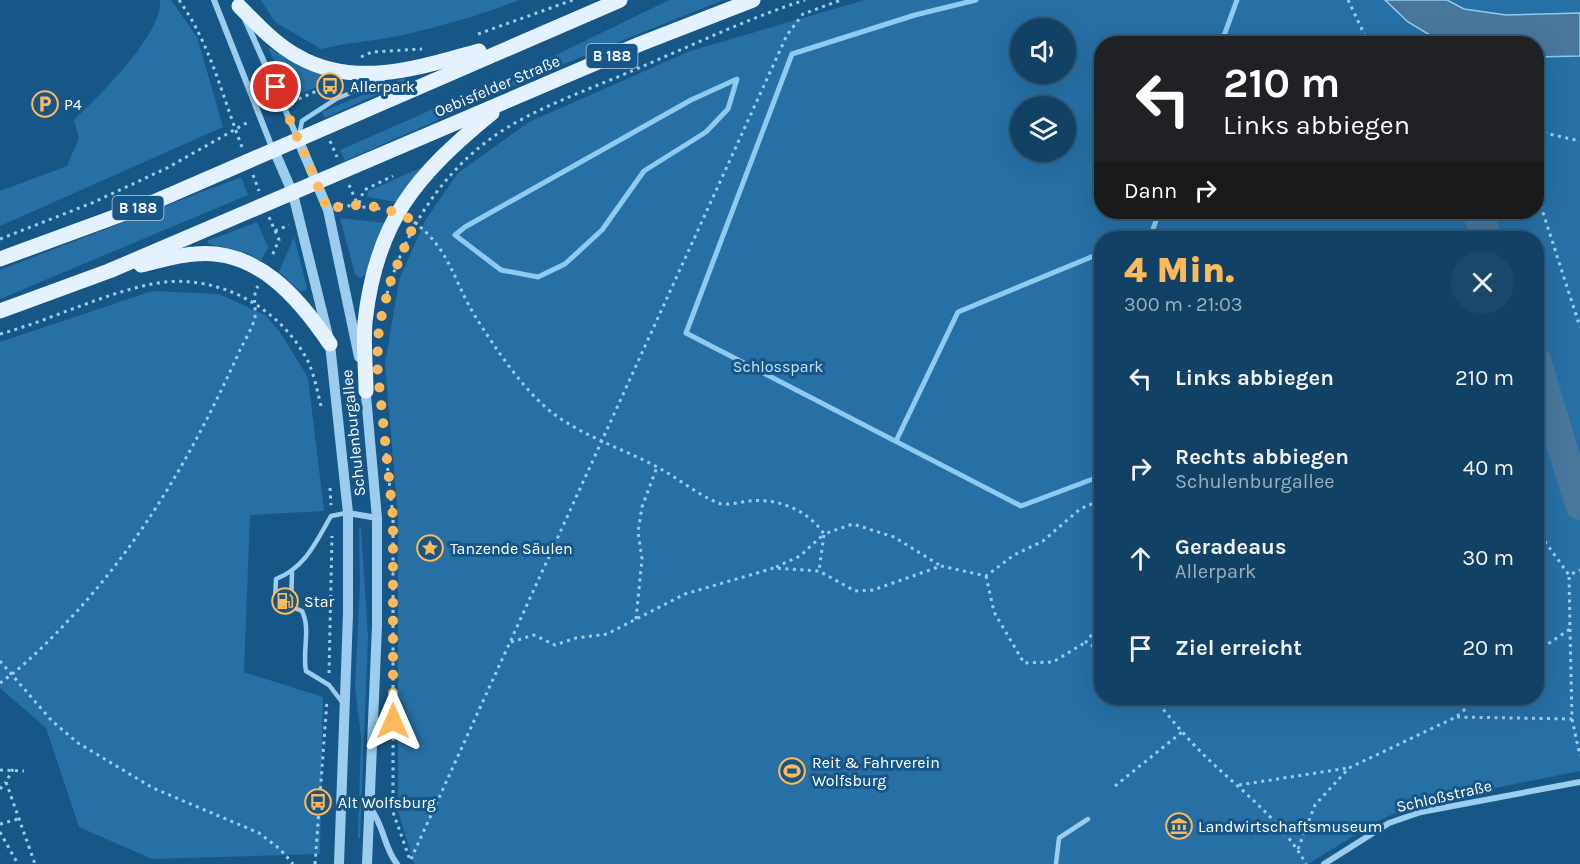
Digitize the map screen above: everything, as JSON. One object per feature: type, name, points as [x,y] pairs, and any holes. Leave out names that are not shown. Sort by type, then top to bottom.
[{"type":"main road","name":"Oebisfelder Straße","points":[[298,139],[533,35],[620,0]]},
{"type":"main road","name":"Oebisfelder Straße","points":[[344,172],[640,44],[753,0]]},
{"type":"main road","points":[[238,3],[269,36],[297,56],[322,67],[346,72],[401,72],[533,35]]},
{"type":"main road","points":[[366,392],[365,324],[369,293],[378,256],[396,212],[424,173],[454,144],[506,102]]},
{"type":"main road","name":"B 188","points":[[0,259],[147,204],[298,139]]},
{"type":"main road","name":"B 188","points":[[0,310],[108,271],[344,172]]},
{"type":"main road","points":[[108,271],[195,254],[225,254],[255,266],[282,283],[314,320],[330,344]]},
{"type":"street","points":[[214,0],[262,115],[274,150]]},
{"type":"street","points":[[238,3],[298,139]]},
{"type":"street","name":"Schulenburgallee","points":[[298,139],[328,210],[366,392],[377,518],[377,626],[367,864]]},
{"type":"street","name":"Schulenburgallee","points":[[274,150],[293,194],[330,344],[348,513],[348,614],[339,864]]},
{"type":"street","name":"Schulenburgallee","points":[[348,513],[377,518]]},
{"type":"street","name":"Schloßstraße","points":[[1324,864],[1389,823],[1421,812],[1580,782]]},
{"type":"street","points":[[370,807],[380,821],[390,856],[397,864]]},
{"type":"lane","points":[[298,139],[302,121],[317,110],[401,72]]},
{"type":"lane","points":[[344,704],[329,685],[306,671],[303,659],[306,621],[302,611],[275,600],[276,579],[292,573],[307,559],[332,516],[348,513]]},
{"type":"lane","points":[[291,605],[292,573]]},
{"type":"lane","points":[[1056,864],[1059,838],[1088,819]]},
{"type":"path","points":[[179,0],[192,17],[212,58],[235,129]]},
{"type":"path","points":[[476,35],[573,0]]},
{"type":"path","points":[[385,303],[391,280],[415,222],[467,158],[505,130],[677,52],[805,0]]},
{"type":"path","points":[[410,862],[786,35],[803,14],[841,0]]},
{"type":"path","points":[[1348,0],[1365,36]]},
{"type":"path","points":[[284,106],[330,86],[366,53],[423,49]]},
{"type":"path","points":[[309,94],[317,110]]},
{"type":"path","points":[[0,239],[92,203],[167,168],[262,115]]},
{"type":"path","points":[[325,128],[358,205]]},
{"type":"path","points":[[1544,132],[1580,141]]},
{"type":"path","points":[[358,205],[364,190],[393,176]]},
{"type":"path","points":[[328,210],[341,205],[358,205],[396,212],[415,222],[439,244],[474,315],[523,383],[556,416],[602,443],[657,467],[720,504],[754,500],[793,507],[817,523],[824,534],[819,571]]},
{"type":"path","points":[[1544,216],[1580,327]]},
{"type":"path","points":[[275,231],[299,221]]},
{"type":"path","points":[[0,334],[113,294],[152,284],[174,281],[235,292],[255,303],[284,327],[304,354],[324,415]]},
{"type":"path","points":[[0,683],[41,650],[100,588],[151,519],[194,445],[228,378],[255,318],[255,303]]},
{"type":"path","points":[[386,446],[393,517],[393,812],[410,862]]},
{"type":"path","points":[[636,619],[642,559],[638,532],[642,507],[657,467]]},
{"type":"path","points":[[315,864],[332,639],[330,485]]},
{"type":"path","points":[[511,642],[534,635],[555,645],[576,638],[607,634],[685,594],[774,568],[800,556],[824,534],[853,524],[894,537],[941,566],[986,576],[1014,555],[1043,540],[1080,509],[1094,503]]},
{"type":"path","points":[[1544,540],[1569,575],[1572,718],[1580,756]]},
{"type":"path","points":[[774,568],[819,571],[855,591],[873,590],[941,566]]},
{"type":"path","points":[[1569,575],[1580,570]]},
{"type":"path","points":[[986,576],[994,612],[1024,663],[1053,662],[1086,642],[1094,632]]},
{"type":"path","points":[[1544,647],[1570,629]]},
{"type":"path","points":[[1086,642],[1094,647]]},
{"type":"path","points":[[0,661],[52,722],[78,743],[153,788],[259,833],[280,849],[292,864]]},
{"type":"path","points":[[1160,705],[1182,732],[1289,836],[1306,864]]},
{"type":"path","points":[[1237,785],[1349,768],[1456,717],[1470,705]]},
{"type":"path","points":[[1456,717],[1572,718]]},
{"type":"path","points":[[1115,786],[1182,732]]},
{"type":"path","points":[[1298,849],[1316,805],[1349,768]]},
{"type":"path","points":[[0,789],[13,769]]},
{"type":"path","points":[[0,770],[24,771]]},
{"type":"path","points":[[6,782],[36,864]]},
{"type":"path","points":[[0,824],[20,818]]},
{"type":"path","points":[[0,832],[18,864]]},
{"type":"green space","points":[[160,0],[171,0],[197,37],[223,127],[0,226],[0,191],[67,166],[79,138],[74,120],[128,64],[141,47],[158,14]]},
{"type":"green space","points":[[261,0],[519,0],[418,32],[321,49],[275,22]]},
{"type":"green space","points":[[669,0],[723,0],[559,66],[345,161],[340,150],[556,55]]},
{"type":"green space","name":"Schlosspark","points":[[865,0],[1580,0],[1580,771],[1416,804],[1380,820],[1308,864],[414,864],[398,811],[398,517],[385,364],[399,280],[426,219],[458,173],[529,122],[690,51]]},
{"type":"green space","points":[[268,47],[305,69],[336,78],[290,97]]},
{"type":"green space","points":[[403,78],[407,79],[405,82],[325,118],[322,112]]},
{"type":"green space","points":[[423,167],[398,202],[367,197],[368,191]]},
{"type":"green space","points":[[241,177],[248,195],[0,299],[0,270]]},
{"type":"green space","points":[[340,218],[385,223],[367,274],[360,278],[355,274]]},
{"type":"green space","points":[[257,222],[268,247],[261,261],[247,253],[209,244],[207,241]]},
{"type":"green space","points":[[294,237],[307,288],[305,291],[300,291],[279,272]]},
{"type":"green space","points":[[152,291],[219,294],[265,315],[280,332],[308,378],[324,511],[250,515],[244,672],[323,697],[320,854],[152,859],[79,827],[46,728],[0,688],[0,342]]},
{"type":"green space","points":[[359,527],[361,527],[368,638],[360,838],[358,838],[361,737],[355,687],[360,584]]},
{"type":"shaded area","points":[[1385,0],[1447,0],[1464,9],[1506,15],[1580,13],[1580,56],[1544,57],[1544,36],[1432,36],[1408,22]]},
{"type":"waterway","points":[[976,0],[915,15],[792,54],[686,333],[1021,506],[1094,479]]},
{"type":"waterway","points":[[1224,36],[1237,0]]},
{"type":"waterway","points":[[737,79],[728,109],[706,132],[644,171],[602,230],[565,264],[538,277],[501,270],[455,235],[465,227],[691,100],[737,79]]},
{"type":"waterway","points":[[1152,231],[1157,219]]},
{"type":"waterway","points":[[1480,219],[1484,231]]},
{"type":"waterway","points":[[896,441],[958,312],[1094,256]]},
{"type":"waterway","points":[[1544,387],[1580,505]]},
{"type":"place","name":"Allerpark","points":[[330,86]]},
{"type":"place","name":"P4","points":[[45,104]]},
{"type":"place","name":"Tanzende Säulen","points":[[430,548]]},
{"type":"place","name":"Star","points":[[285,601]]},
{"type":"place","name":"Reit & Fahrverein Wolfsburg","points":[[792,771]]},
{"type":"place","name":"Alt Wolfsburg","points":[[318,802]]},
{"type":"place","name":"Landwirtschaftsmuseum","points":[[1179,826]]},
{"type":"route","points":[[276,87],[328,210],[341,205],[358,205],[396,212],[415,222],[391,280],[379,326],[377,364],[393,517],[393,721]]}]
